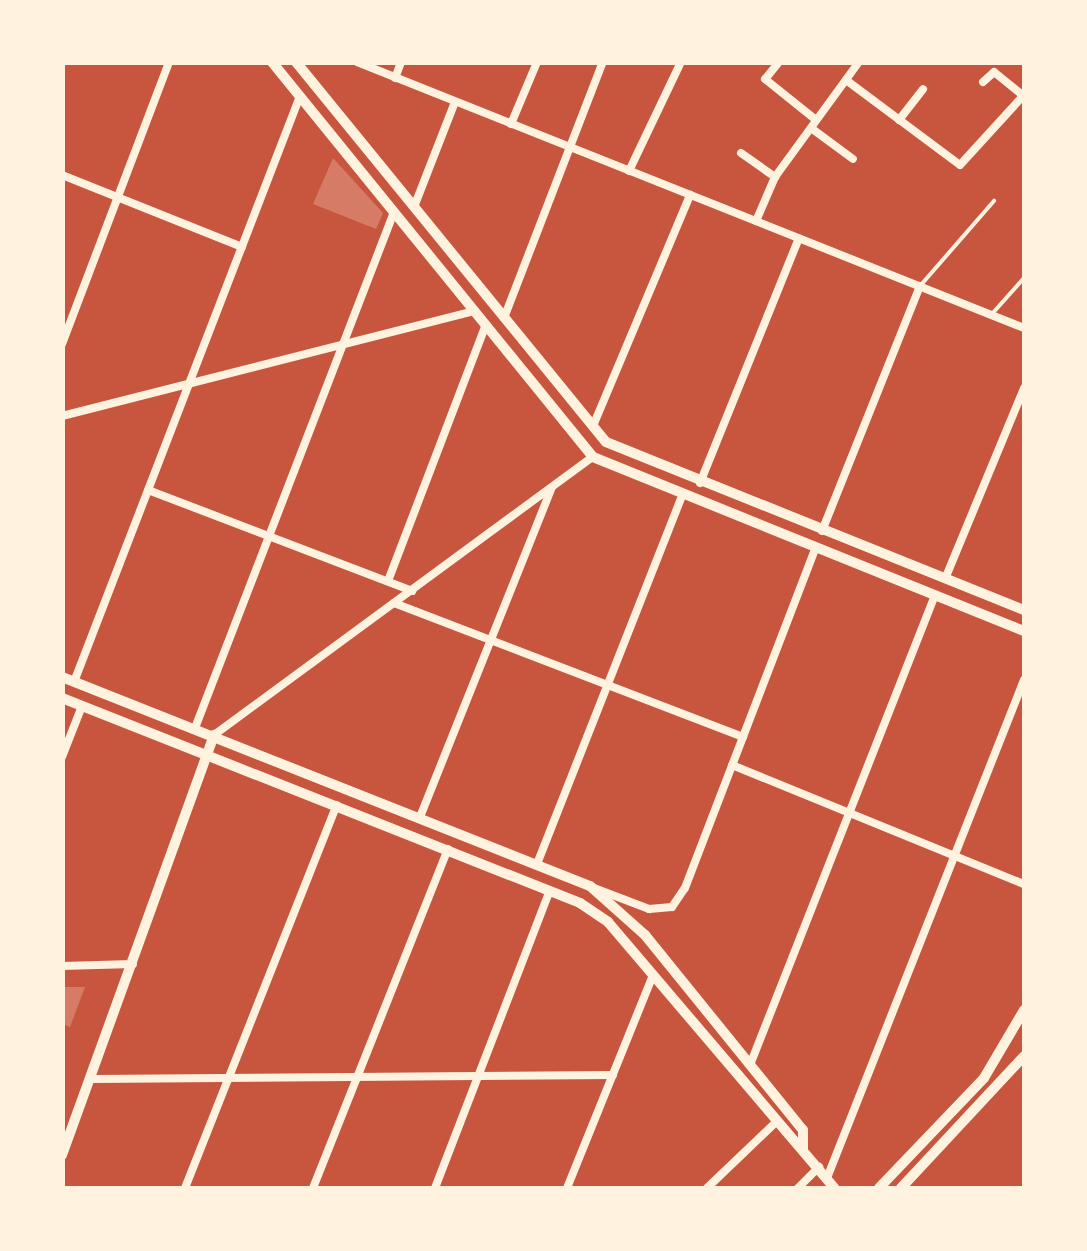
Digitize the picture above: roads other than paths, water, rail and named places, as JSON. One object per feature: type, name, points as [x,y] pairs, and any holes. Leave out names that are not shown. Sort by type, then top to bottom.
[{"type":"main road","points":[[272,62],[593,457],[1024,631]]},
{"type":"main road","points":[[296,62],[593,426],[625,453],[1024,610]]},
{"type":"main road","points":[[300,96],[314,85]]},
{"type":"main road","points":[[816,547],[822,530]]},
{"type":"main road","points":[[62,677],[590,886],[622,907],[803,1130],[803,1148]]},
{"type":"main road","points":[[62,698],[448,848],[550,890],[608,922],[774,1124],[803,1148],[832,1186]]},
{"type":"main road","points":[[62,1155],[213,755],[214,735]]},
{"type":"main road","points":[[880,1188],[984,1078],[1024,1010]]},
{"type":"main road","points":[[901,1188],[1024,1056]]},
{"type":"street","points":[[62,344],[169,62]]},
{"type":"street","points":[[356,62],[1024,328]]},
{"type":"street","points":[[395,78],[401,62]]},
{"type":"street","points":[[511,124],[536,62]]},
{"type":"street","points":[[504,318],[602,62]]},
{"type":"street","points":[[629,170],[681,62]]},
{"type":"street","points":[[779,62],[766,79],[853,159]]},
{"type":"street","points":[[756,221],[775,177],[858,62]]},
{"type":"street","points":[[846,80],[960,166],[1024,96],[994,72],[984,82]]},
{"type":"street","points":[[899,120],[923,89]]},
{"type":"street","points":[[74,682],[300,96]]},
{"type":"street","points":[[414,207],[455,102]]},
{"type":"street","points":[[741,152],[775,177]]},
{"type":"street","points":[[62,175],[242,247]]},
{"type":"street","points":[[593,426],[690,195]]},
{"type":"street","points":[[195,728],[338,346],[394,212]]},
{"type":"street","points":[[700,482],[798,238]]},
{"type":"street","points":[[822,530],[920,286]]},
{"type":"street","points":[[62,416],[474,311]]},
{"type":"street","points":[[388,582],[486,324]]},
{"type":"street","points":[[945,579],[1024,388]]},
{"type":"street","points":[[214,735],[593,457]]},
{"type":"street","points":[[420,817],[552,488]]},
{"type":"street","points":[[148,490],[412,591]]},
{"type":"street","points":[[537,864],[683,494]]},
{"type":"street","points":[[590,886],[649,909],[672,907],[685,888],[816,547]]},
{"type":"street","points":[[750,1065],[935,595]]},
{"type":"street","points":[[394,604],[743,737]]},
{"type":"street","points":[[832,1186],[1024,680]]},
{"type":"street","points":[[62,757],[82,706]]},
{"type":"street","points":[[732,765],[1024,884]]},
{"type":"street","points":[[185,1188],[336,805]]},
{"type":"street","points":[[313,1188],[448,848]]},
{"type":"street","points":[[435,1188],[550,890]]},
{"type":"street","points":[[62,966],[135,964]]},
{"type":"street","points":[[568,1188],[652,978]]},
{"type":"street","points":[[92,1078],[613,1075]]},
{"type":"street","points":[[706,1188],[774,1124]]},
{"type":"street","points":[[798,1188],[819,1167]]},
{"type":"lane","points":[[920,286],[994,201]]},
{"type":"lane","points":[[992,314],[1024,278]]}]
